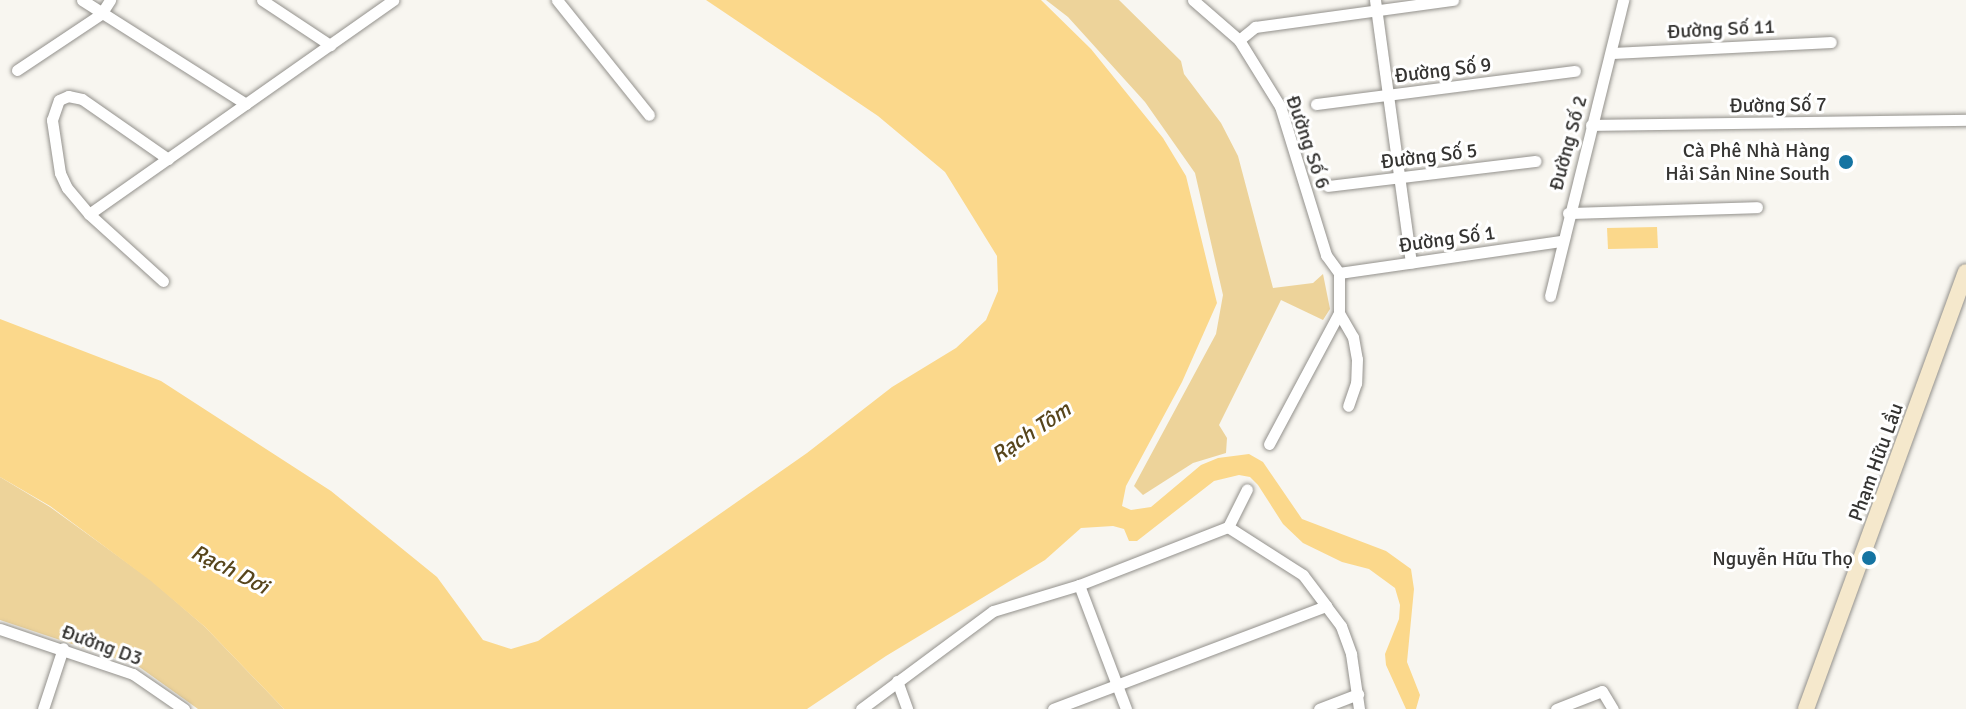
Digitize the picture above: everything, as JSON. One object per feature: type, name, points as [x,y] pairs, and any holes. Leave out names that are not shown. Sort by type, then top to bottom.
[{"type":"main road","name":"Phạm Hữu Lầu","points":[[1806,709],[1966,272]]},
{"type":"main road","points":[[1941,340],[1957,318],[1966,314]]},
{"type":"street","points":[[82,0],[246,104]]},
{"type":"street","points":[[17,70],[101,14],[110,0]]},
{"type":"street","points":[[262,0],[330,45]]},
{"type":"street","points":[[89,214],[393,0]]},
{"type":"street","points":[[557,0],[649,115]]},
{"type":"street","name":"Đường Số 6","points":[[1193,0],[1239,40],[1280,106],[1326,255],[1339,273]]},
{"type":"street","points":[[1239,40],[1255,27],[1376,5],[1453,0]]},
{"type":"street","name":"Đường Số 2","points":[[1550,296],[1568,213],[1613,53],[1623,0]]},
{"type":"street","points":[[1376,5],[1411,263]]},
{"type":"street","name":"Đường Số 11","points":[[1613,53],[1831,42]]},
{"type":"street","name":"Đường Số 9","points":[[1316,104],[1575,71]]},
{"type":"street","points":[[163,281],[89,214],[67,188],[60,173],[52,120],[59,100],[68,96],[82,99],[168,159]]},
{"type":"street","name":"Đường Số 7","points":[[1591,125],[1966,120]]},
{"type":"street","name":"Đường Số 5","points":[[1328,186],[1535,161]]},
{"type":"street","points":[[1568,213],[1757,207]]},
{"type":"street","name":"Đường Số 1","points":[[1339,273],[1561,241]]},
{"type":"street","points":[[1269,444],[1339,313],[1339,273]]},
{"type":"street","points":[[1339,313],[1353,337],[1357,359],[1356,383],[1348,406]]},
{"type":"street","points":[[861,709],[993,611],[1079,585],[1228,527],[1247,489]]},
{"type":"street","points":[[1228,527],[1303,575],[1341,626],[1351,654],[1359,709]]},
{"type":"street","points":[[1079,585],[1126,709]]},
{"type":"street","points":[[1053,709],[1326,606]]},
{"type":"street","name":"Đường D3","points":[[0,629],[133,674],[184,709]]},
{"type":"street","points":[[43,709],[63,648]]},
{"type":"street","points":[[897,681],[907,709]]},
{"type":"street","points":[[1556,709],[1602,691],[1613,709]]},
{"type":"street","points":[[1319,709],[1358,694]]},
{"type":"shaded area","points":[[1046,0],[1119,0],[1181,61],[1184,74],[1221,123],[1238,156],[1273,288],[1313,283],[1323,274],[1330,309],[1323,320],[1281,300],[1219,425],[1227,438],[1226,453],[1193,463],[1143,495],[1134,486],[1216,334],[1223,295],[1195,173],[1145,102],[1068,17]]},
{"type":"shaded area","points":[[0,477],[50,507],[151,580],[205,627],[284,709],[198,709],[138,666],[0,620]]},
{"type":"water","points":[[706,0],[1041,0],[1091,49],[1163,138],[1186,176],[1217,303],[1182,382],[1126,486],[1122,506],[1131,510],[1151,507],[1201,465],[1218,458],[1249,454],[1263,462],[1302,519],[1386,551],[1411,569],[1414,589],[1407,662],[1420,695],[1416,709],[1406,709],[1386,665],[1385,654],[1399,619],[1400,605],[1395,588],[1369,569],[1342,562],[1303,543],[1283,524],[1258,485],[1250,477],[1239,475],[1214,481],[1137,541],[1129,541],[1124,529],[1113,526],[1081,528],[1045,560],[886,656],[807,709],[284,709],[205,627],[151,581],[50,506],[0,477],[0,319],[161,381],[331,491],[437,577],[483,640],[511,649],[538,641],[807,453],[892,387],[956,348],[986,320],[998,291],[997,256],[945,172],[878,116]]},
{"type":"water","points":[[1657,227],[1658,248],[1608,249],[1607,228]]},
{"type":"place","name":"Cà Phê Nhà Hàng Hải Sản Nine South","points":[[1846,162]]},
{"type":"place","name":"Nguyễn Hữu Thọ","points":[[1869,558]]},
{"type":"water label","name":"Rạch Tôm","points":[[1031,432]]},
{"type":"water label","name":"Rạch Dơi","points":[[230,569]]}]
